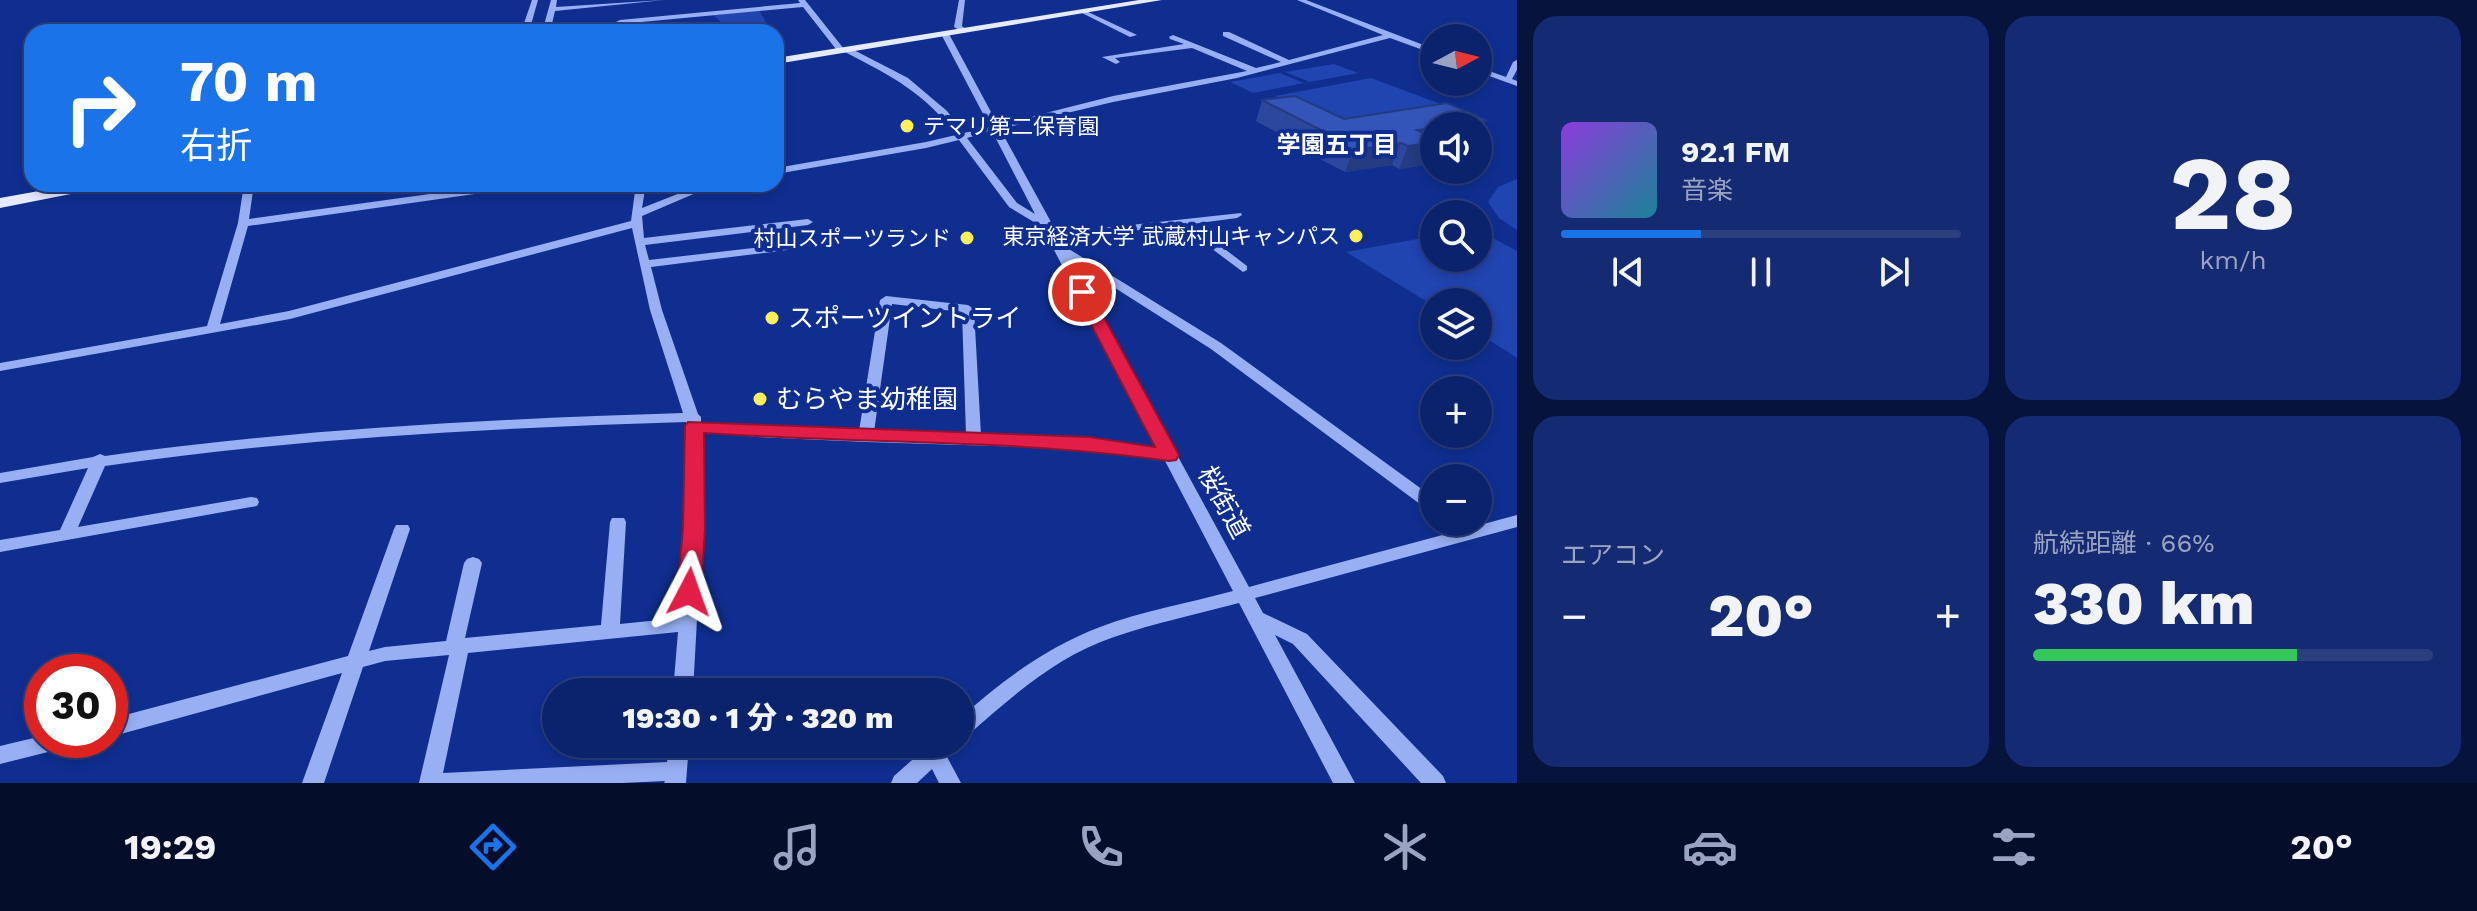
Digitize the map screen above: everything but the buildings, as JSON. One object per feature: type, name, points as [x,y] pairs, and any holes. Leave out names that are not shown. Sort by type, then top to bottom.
[{"type":"main road","points":[[784,60],[1157,0]]},
{"type":"main road","points":[[0,203],[58,192]]},
{"type":"street","points":[[528,24],[535,0]]},
{"type":"street","points":[[548,24],[553,4],[661,0]]},
{"type":"street","points":[[962,0],[958,27],[964,31]]},
{"type":"street","points":[[1300,0],[1420,46]]},
{"type":"street","points":[[615,2],[620,22],[802,2],[845,51],[905,80],[944,113],[1013,205],[1053,236],[1216,346],[1420,496]]},
{"type":"street","points":[[1084,12],[1133,35]]},
{"type":"street","name":"桜街道","points":[[945,34],[1344,783]]},
{"type":"street","points":[[784,170],[926,145],[1113,99],[1255,71],[1391,35]]},
{"type":"street","points":[[1252,36],[1230,36],[1286,61]]},
{"type":"street","points":[[1173,37],[1255,71]]},
{"type":"street","points":[[1116,62],[1106,57],[1195,45]]},
{"type":"street","points":[[1492,74],[1512,82],[1517,62]]},
{"type":"street","points":[[213,327],[243,223],[248,192]]},
{"type":"street","points":[[243,223],[466,192]]},
{"type":"street","points":[[640,192],[637,219],[639,242],[656,310],[694,422],[694,529],[684,678]]},
{"type":"street","points":[[0,367],[290,315],[637,219],[695,192]]},
{"type":"street","points":[[1053,236],[1237,215]]},
{"type":"street","points":[[639,242],[808,222]]},
{"type":"street","points":[[1183,222],[1243,268]]},
{"type":"street","points":[[645,264],[787,247]]},
{"type":"street","points":[[866,437],[886,300],[968,309],[974,441]]},
{"type":"street","points":[[0,478],[100,459],[468,427],[694,422],[866,437],[1089,444],[1169,455]]},
{"type":"street","points":[[66,534],[100,459]]},
{"type":"street","points":[[0,546],[251,502]]},
{"type":"street","points":[[1492,524],[1517,521]]},
{"type":"street","points":[[610,631],[618,522]]},
{"type":"street","points":[[313,783],[402,529]]},
{"type":"street","points":[[974,718],[1023,674],[1077,643],[1434,536]]},
{"type":"street","points":[[473,563],[431,783],[676,777]]},
{"type":"street","points":[[1257,617],[1300,639],[1435,783]]},
{"type":"street","points":[[128,723],[357,659],[458,645],[687,624]]},
{"type":"street","points":[[0,755],[24,749]]},
{"type":"street","points":[[902,783],[928,758]]},
{"type":"street","points":[[942,758],[950,783]]},
{"type":"shaded area","points":[[759,10],[767,24],[723,24],[713,15]]},
{"type":"shaded area","points":[[1334,64],[1358,73],[1310,82],[1285,72]]},
{"type":"shaded area","points":[[1280,73],[1304,83],[1253,93],[1230,82]]},
{"type":"shaded area","points":[[1371,78],[1446,106],[1347,127],[1275,96]]},
{"type":"shaded area","points":[[1517,179],[1517,230],[1499,218],[1492,208],[1492,200],[1489,200],[1498,187]]},
{"type":"shaded area","points":[[1492,238],[1517,251],[1517,358],[1492,342],[1492,288],[1420,288],[1420,297],[1346,252],[1420,239],[1420,272],[1492,272]]},
{"type":"place","name":"テマリ第二保育園","points":[[907,126]]},
{"type":"place","name":"東京経済大学 武蔵村山キャンパス","points":[[1356,236]]},
{"type":"place","name":"村山スポーツランド","points":[[967,238]]},
{"type":"place","name":"スポーツイントライ","points":[[772,318]]},
{"type":"place","name":"むらやま幼稚園","points":[[760,399]]},
{"type":"district","name":"学園五丁目","points":[[1337,145]]},
{"type":"route","points":[[689,592],[694,529],[695,426],[811,435],[1089,444],[1169,455],[1082,292]]}]
